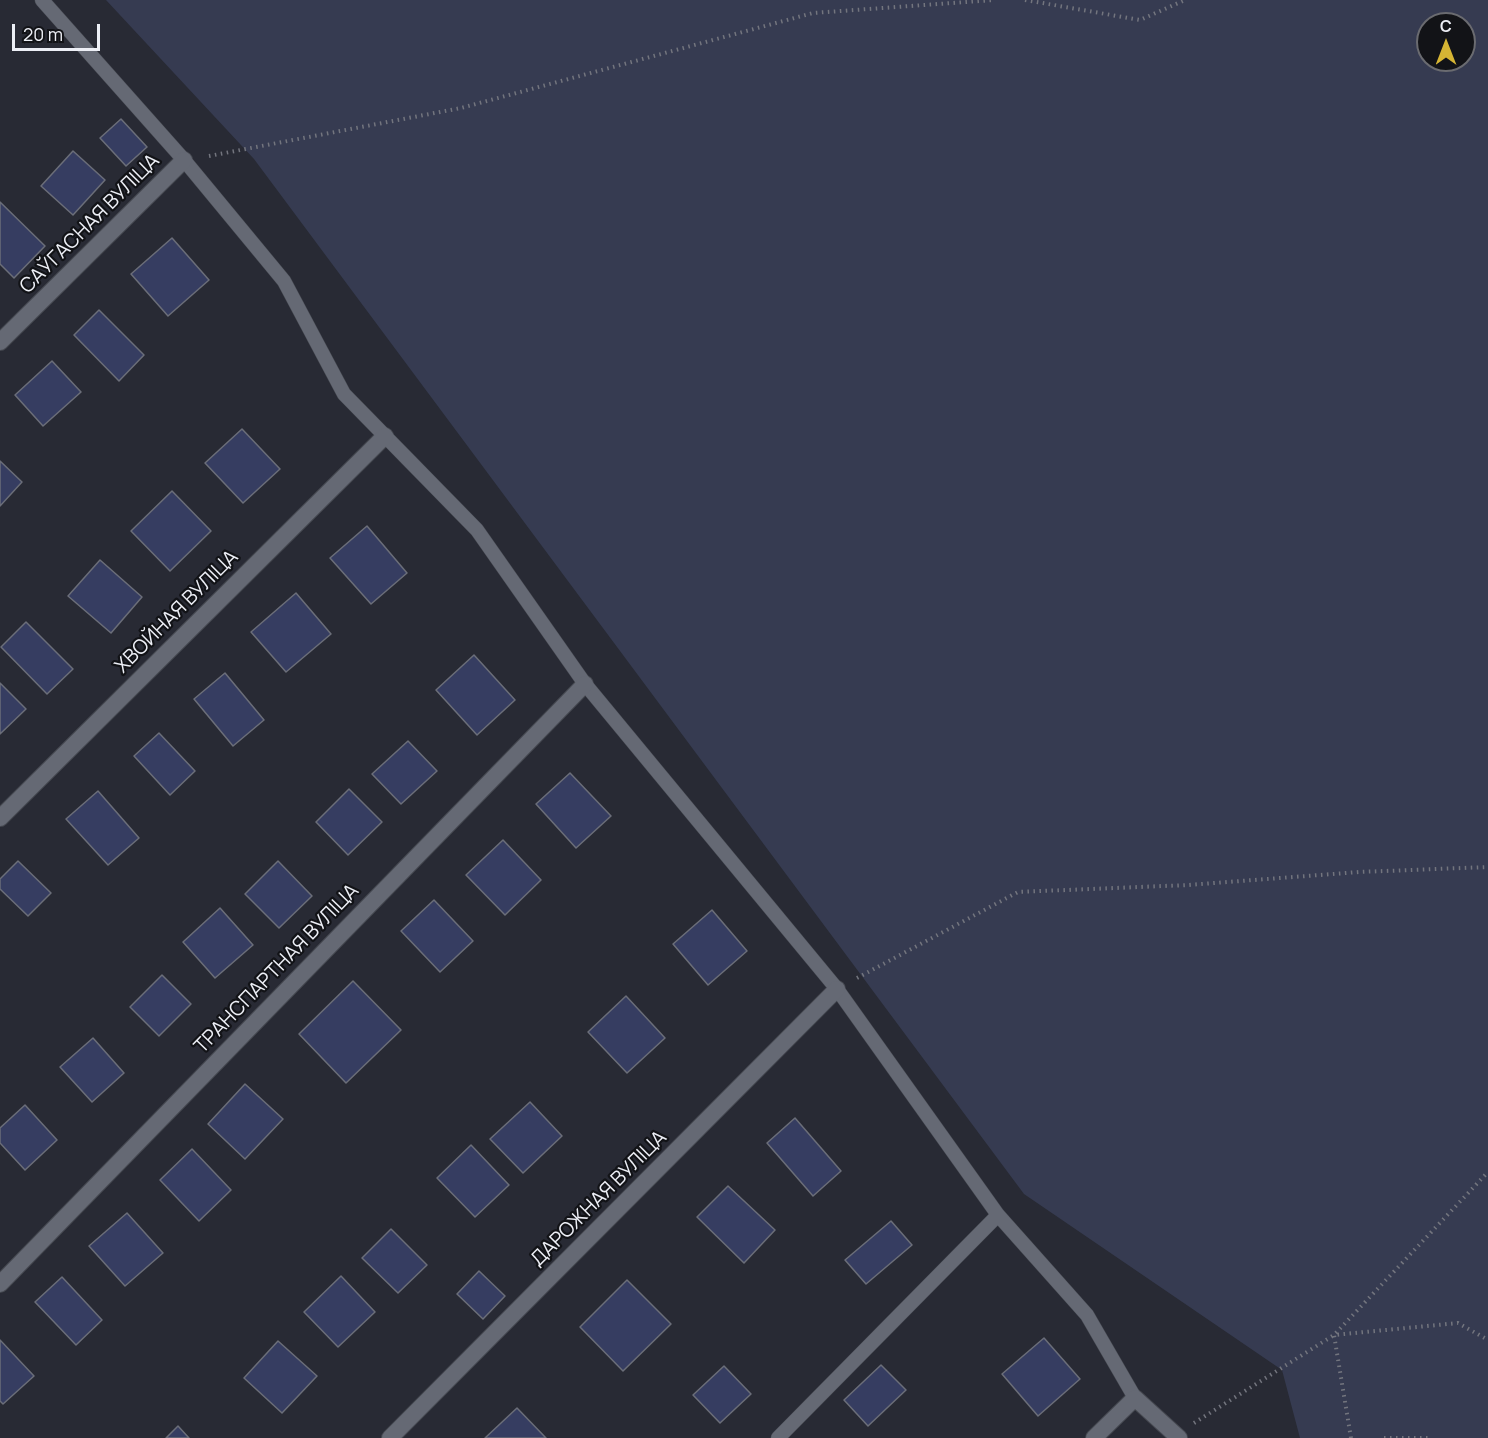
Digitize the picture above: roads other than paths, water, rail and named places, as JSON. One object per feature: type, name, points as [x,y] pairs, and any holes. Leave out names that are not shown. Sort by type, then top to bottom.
[{"type":"street","name":"САЎГАСНАЯ ВУЛІЦА","points":[[0,342],[184,160]]},
{"type":"street","name":"ХВОЙНАЯ ВУЛІЦА","points":[[0,819],[384,436]]},
{"type":"street","name":"ТРАНСПАРТНАЯ ВУЛІЦА","points":[[0,1284],[585,684]]},
{"type":"street","name":"ДАРОЖНАЯ ВУЛІЦА","points":[[390,1438],[837,989]]},
{"type":"street","points":[[1094,1438],[1134,1398],[1177,1436]]},
{"type":"lane","points":[[42,0],[184,160],[284,281],[344,394],[477,530],[585,684],[837,989],[998,1215],[1087,1315],[1134,1398]]},
{"type":"lane","points":[[778,1438],[998,1215]]}]
